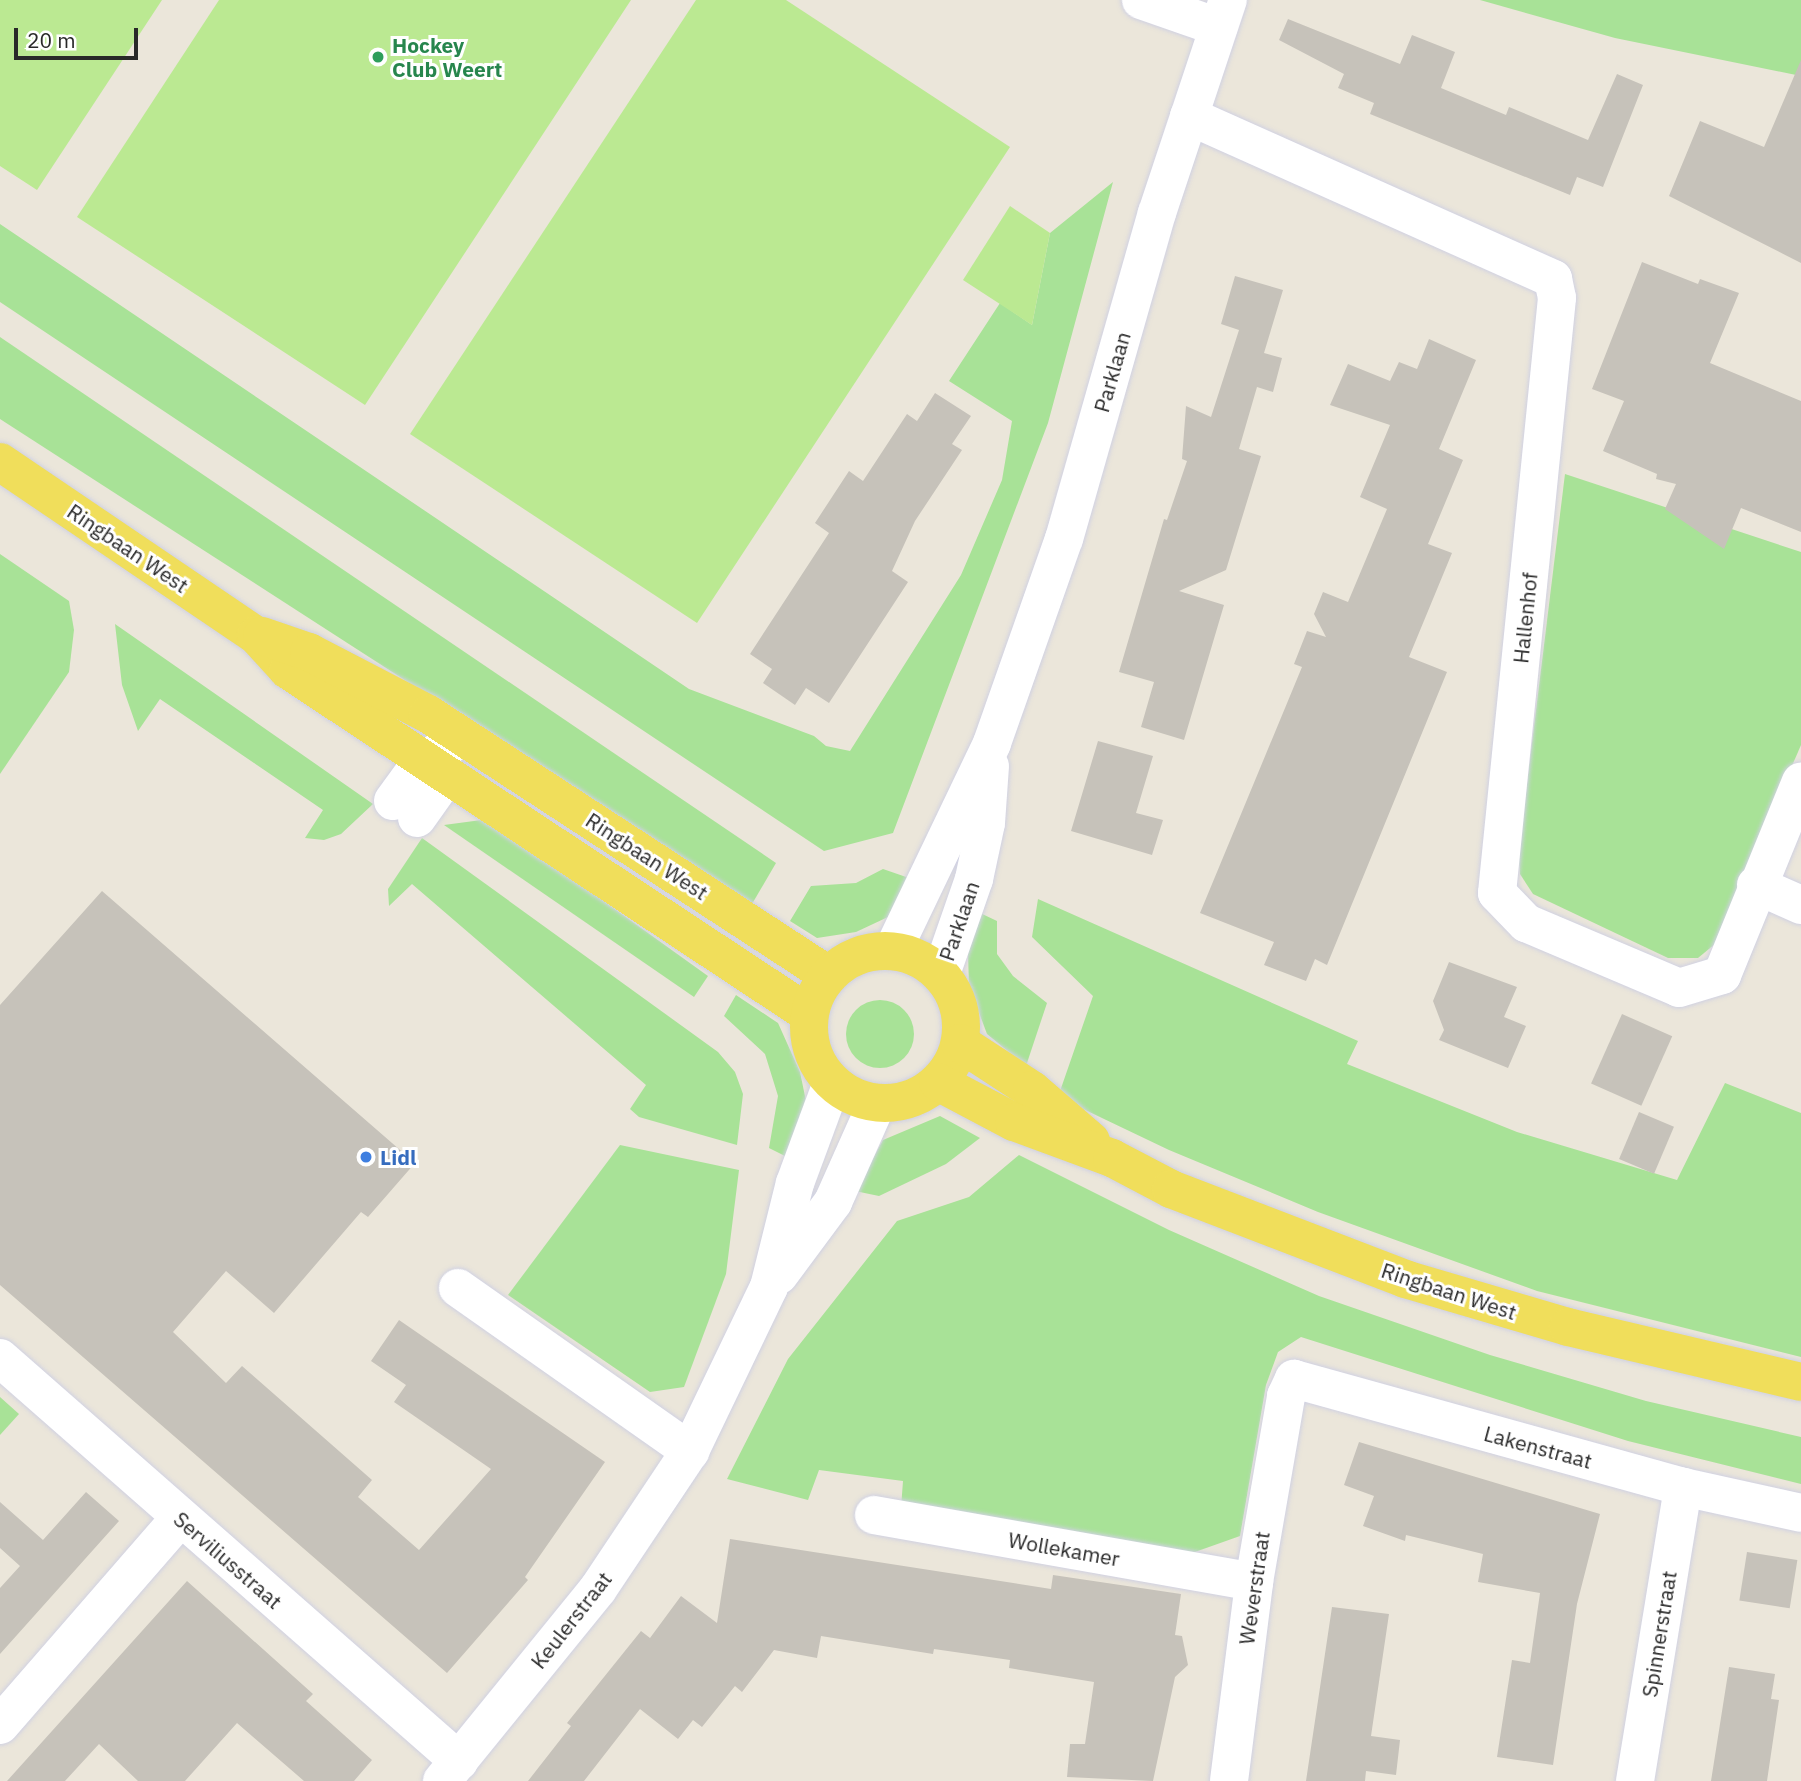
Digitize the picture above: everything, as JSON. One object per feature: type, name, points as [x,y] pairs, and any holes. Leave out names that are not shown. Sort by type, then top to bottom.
[{"type":"main road","name":"Ringbaan West","points":[[0,462],[256,635],[288,670],[434,769],[809,1014]]},
{"type":"main road","name":"Ringbaan West","points":[[256,635],[309,652],[464,738],[829,975]]},
{"type":"main road","points":[[893,950],[911,954],[941,974],[959,1006],[960,1043],[952,1065],[937,1082],[910,1099],[877,1103],[853,1097],[832,1083],[815,1059],[809,1014],[829,975],[858,955],[893,950]]},
{"type":"main road","name":"Ringbaan West","points":[[960,1043],[1032,1090],[1112,1158]]},
{"type":"main road","name":"Ringbaan West","points":[[937,1082],[1014,1122],[1112,1158],[1171,1189],[1405,1279],[1568,1327],[1801,1381]]},
{"type":"street","points":[[1141,0],[1223,13]]},
{"type":"street","name":"Parklaan","points":[[893,950],[992,743],[1064,539],[1189,116],[1223,13]]},
{"type":"street","name":"Hallenhof","points":[[1189,116],[1553,279],[1557,298],[1497,893],[1526,923],[1679,988],[1722,975],[1756,885],[1801,780]]},
{"type":"street","points":[[405,810],[434,769],[464,738]]},
{"type":"street","name":"Parklaan","points":[[941,974],[974,879],[986,823],[992,743]]},
{"type":"street","points":[[1756,885],[1801,905]]},
{"type":"street","name":"Keulerstraat","points":[[769,1287],[795,1183],[832,1083]]},
{"type":"street","name":"Keulerstraat","points":[[450,1771],[598,1589],[690,1451],[769,1287],[833,1202],[877,1103]]},
{"type":"street","points":[[458,1288],[690,1451]]},
{"type":"street","name":"Serviliusstraat","points":[[0,1358],[180,1518],[450,1771]]},
{"type":"street","name":"Lakenstraat","points":[[1286,1396],[1294,1379],[1683,1487],[1801,1513]]},
{"type":"street","name":"Weverstraat","points":[[1229,1781],[1254,1582],[1286,1396]]},
{"type":"street","name":"Spinnerstraat","points":[[1634,1781],[1683,1487]]},
{"type":"street","name":"Wollekamer","points":[[873,1515],[1254,1582]]},
{"type":"street","points":[[0,1725],[180,1518]]},
{"type":"green space","points":[[0,0],[162,0],[37,190],[0,166]]},
{"type":"green space","points":[[219,0],[631,0],[365,405],[77,217]]},
{"type":"green space","points":[[696,0],[786,0],[1010,147],[697,623],[410,434]]},
{"type":"green space","points":[[1480,0],[1801,0],[1801,76],[1615,38]]},
{"type":"green space","points":[[1113,182],[1048,423],[893,833],[824,851],[0,302],[0,224],[689,689],[814,736],[826,746],[850,751],[961,575],[1002,480],[1012,421],[949,381],[1000,303],[1032,325],[1050,233]]},
{"type":"green space","points":[[1010,206],[1050,233],[1032,325],[963,280]]},
{"type":"green space","points":[[0,337],[776,863],[752,904],[0,419]]},
{"type":"green space","points":[[1565,474],[1801,552],[1801,745],[1715,944],[1698,958],[1668,958],[1533,894],[1520,874],[1519,849]]},
{"type":"green space","points":[[0,554],[69,601],[74,630],[69,672],[0,774]]},
{"type":"green space","points":[[115,624],[373,804],[341,834],[324,840],[305,838],[323,810],[160,699],[138,731],[122,685]]},
{"type":"green space","points":[[489,819],[708,976],[694,997],[444,825]]},
{"type":"green space","points":[[422,838],[718,1052],[735,1072],[743,1094],[737,1145],[639,1117],[630,1109],[646,1085],[412,884],[389,906],[388,889]]},
{"type":"green space","points":[[883,869],[909,878],[888,917],[856,932],[817,938],[790,921],[811,886],[856,883]]},
{"type":"green space","points":[[1038,899],[1358,1041],[1347,1064],[1517,1132],[1677,1180],[1725,1083],[1801,1113],[1801,1357],[1537,1291],[1318,1212],[1169,1150],[1058,1097],[1093,996],[1032,937]]},
{"type":"green space","points":[[978,912],[997,921],[997,954],[1013,976],[1047,1003],[1026,1066],[987,1034],[969,986],[968,954]]},
{"type":"green space","points":[[736,995],[778,1023],[800,1072],[807,1106],[789,1158],[769,1148],[778,1096],[765,1054],[724,1016]]},
{"type":"green space","points":[[880,1000],[893,1003],[904,1010],[911,1021],[914,1034],[911,1047],[904,1058],[893,1065],[880,1068],[867,1065],[856,1058],[849,1047],[846,1034],[849,1021],[856,1010],[867,1003]]},
{"type":"green space","points":[[940,1116],[980,1138],[946,1164],[879,1196],[855,1191],[883,1140]]},
{"type":"green space","points":[[620,1145],[739,1170],[726,1274],[684,1387],[650,1392],[508,1295]]},
{"type":"green space","points":[[1019,1155],[1169,1230],[1319,1296],[1490,1355],[1646,1401],[1801,1437],[1801,1484],[1628,1441],[1301,1337],[1278,1352],[1266,1385],[1240,1536],[1178,1558],[901,1508],[903,1481],[819,1470],[808,1500],[727,1479],[788,1359],[897,1221],[969,1197]]},
{"type":"green space","points":[[0,1397],[19,1414],[0,1435]]},
{"type":"building","points":[[1288,19],[1400,64],[1412,35],[1455,52],[1441,88],[1506,115],[1509,107],[1588,140],[1617,74],[1643,85],[1603,187],[1577,177],[1570,195],[1370,114],[1374,103],[1338,88],[1344,74],[1279,40]]},
{"type":"building","points":[[1801,60],[1801,263],[1669,196],[1700,121],[1764,147]]},
{"type":"building","points":[[1642,262],[1698,284],[1700,279],[1739,293],[1710,363],[1801,401],[1801,532],[1741,508],[1724,549],[1665,509],[1676,484],[1656,479],[1657,474],[1603,451],[1624,401],[1592,389]]},
{"type":"building","points":[[1235,276],[1283,290],[1264,353],[1282,358],[1273,392],[1257,387],[1239,449],[1261,456],[1226,570],[1179,591],[1224,605],[1184,740],[1141,727],[1154,682],[1119,672],[1164,519],[1167,520],[1187,461],[1182,459],[1186,406],[1211,417],[1239,330],[1221,324]]},
{"type":"building","points":[[1429,339],[1476,360],[1439,449],[1463,460],[1428,544],[1452,553],[1409,657],[1447,672],[1327,965],[1315,959],[1306,981],[1264,965],[1274,942],[1200,913],[1302,667],[1294,664],[1307,631],[1326,637],[1314,614],[1323,592],[1348,602],[1387,509],[1360,497],[1390,425],[1330,405],[1348,364],[1390,381],[1399,362],[1417,369]]},
{"type":"building","points":[[935,393],[971,416],[952,444],[962,450],[915,521],[892,571],[908,582],[829,703],[806,688],[795,705],[763,683],[772,669],[750,654],[829,533],[815,523],[849,471],[863,481],[907,414],[917,421]]},
{"type":"building","points":[[1098,741],[1153,756],[1136,813],[1163,820],[1152,855],[1071,831]]},
{"type":"building","points":[[102,891],[415,1163],[368,1217],[361,1212],[274,1313],[226,1271],[173,1332],[226,1383],[242,1366],[372,1480],[358,1497],[419,1550],[491,1469],[394,1402],[406,1385],[371,1361],[399,1320],[605,1462],[525,1577],[528,1580],[447,1673],[0,1285],[0,1005]]},
{"type":"building","points":[[1449,962],[1517,987],[1504,1017],[1526,1026],[1508,1068],[1439,1040],[1444,1030],[1433,1001]]},
{"type":"building","points":[[1622,1014],[1672,1036],[1641,1106],[1591,1083]]},
{"type":"building","points":[[1639,1112],[1674,1127],[1654,1174],[1619,1159]]},
{"type":"building","points":[[1359,1442],[1600,1514],[1577,1604],[1553,1765],[1497,1757],[1512,1660],[1530,1663],[1540,1593],[1478,1582],[1483,1554],[1406,1535],[1405,1541],[1363,1526],[1374,1496],[1344,1485]]},
{"type":"building","points":[[86,1492],[119,1521],[0,1654],[0,1588],[20,1566],[0,1548],[0,1502],[43,1540]]},
{"type":"building","points":[[730,1539],[1051,1589],[1053,1575],[1181,1594],[1175,1635],[1182,1636],[1188,1665],[1175,1677],[1153,1781],[1067,1777],[1070,1744],[1085,1744],[1094,1682],[1009,1668],[1010,1660],[934,1649],[933,1654],[821,1636],[817,1658],[774,1650],[742,1692],[735,1686],[702,1727],[693,1720],[678,1739],[640,1709],[584,1781],[528,1781],[571,1726],[567,1723],[641,1631],[650,1638],[681,1596],[717,1623]]},
{"type":"building","points":[[1747,1552],[1797,1560],[1790,1608],[1739,1600]]},
{"type":"building","points":[[187,1581],[313,1694],[306,1701],[372,1760],[354,1781],[304,1781],[237,1723],[185,1781],[138,1781],[99,1744],[65,1781],[7,1781]]},
{"type":"building","points":[[1332,1607],[1389,1614],[1371,1736],[1400,1740],[1396,1775],[1366,1771],[1365,1781],[1306,1781]]},
{"type":"building","points":[[1729,1667],[1775,1674],[1771,1699],[1779,1700],[1767,1781],[1711,1781]]},
{"type":"place","name":"Hockey Club Weert","points":[[378,57]]},
{"type":"place","name":"Lidl","points":[[366,1157]]}]
